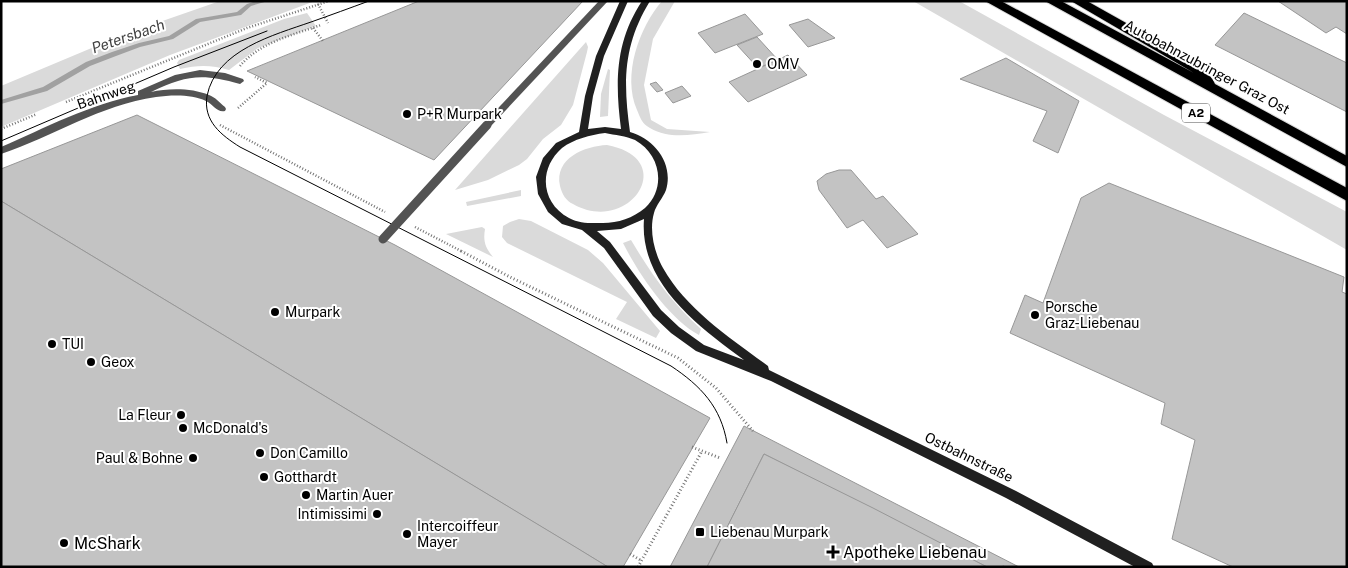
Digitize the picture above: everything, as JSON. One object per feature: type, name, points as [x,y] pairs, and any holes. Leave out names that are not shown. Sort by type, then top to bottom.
[{"type":"highway","name":"A2","points":[[991,1],[1347,195]]},
{"type":"highway","name":"Autobahnzubringer Graz Ost","points":[[1051,1],[1347,162]]},
{"type":"highway","points":[[1077,1],[1197,68],[1215,90]]},
{"type":"main road","points":[[583,134],[596,69],[624,1]]},
{"type":"main road","points":[[626,134],[621,87],[622,64],[630,28],[646,1]]},
{"type":"main road","name":"Ostbahnstraße","points":[[605,130],[626,134],[648,145],[662,164],[663,186],[658,199],[649,210],[636,220],[620,226],[603,229],[586,228],[572,224],[555,213],[543,198],[540,186],[541,173],[549,156],[564,142],[583,134],[605,130]]},
{"type":"main road","name":"Ostbahnstraße","points":[[649,210],[647,234],[651,253],[661,274],[713,331],[775,377]]},
{"type":"main road","name":"Ostbahnstraße","points":[[586,228],[607,246],[657,313],[675,330],[700,348],[775,377],[1010,494],[1148,567]]},
{"type":"lane","points":[[383,239],[486,125],[565,45],[604,1]]},
{"type":"lane","points":[[127,99],[174,77],[200,72],[218,73],[240,81]]},
{"type":"lane","name":"Bahnweg","points":[[1,151],[127,99],[174,92],[207,98],[222,109]]},
{"type":"path","points":[[59,104],[247,28],[329,1]]},
{"type":"path","points":[[318,4],[328,23]]},
{"type":"path","points":[[245,71],[238,68],[243,60],[255,52],[321,25]]},
{"type":"path","points":[[313,28],[323,41]]},
{"type":"path","points":[[172,58],[174,77]]},
{"type":"path","points":[[231,114],[267,83],[251,75]]},
{"type":"path","points":[[1,129],[42,112]]},
{"type":"path","points":[[218,124],[225,119]]},
{"type":"path","points":[[214,122],[392,215]]},
{"type":"path","points":[[409,224],[510,277],[678,358],[716,388],[753,431]]},
{"type":"path","points":[[692,447],[720,458]]},
{"type":"path","points":[[638,567],[702,451]]},
{"type":"path","points":[[630,554],[642,561]]},
{"type":"shaded area","points":[[220,1],[315,1],[170,55],[1,127],[1,86],[125,34]]},
{"type":"shaded area","points":[[662,1],[675,1],[653,39],[644,85],[651,120],[667,129],[710,132],[680,135],[665,134],[645,124],[637,110],[631,82],[635,52],[646,24]]},
{"type":"shaded area","points":[[913,1],[959,1],[1164,115],[1347,212],[1347,250]]},
{"type":"shaded area","points":[[307,13],[316,26],[258,48],[229,70],[205,66],[180,69],[177,63],[179,60],[284,19]]},
{"type":"shaded area","points":[[586,42],[587,52],[573,105],[561,125],[543,139],[527,159],[519,165],[488,180],[455,190]]},
{"type":"shaded area","points":[[608,69],[610,70],[608,116],[600,117],[601,94]]},
{"type":"shaded area","points":[[607,145],[629,153],[641,165],[644,178],[639,192],[628,203],[612,210],[594,211],[571,203],[565,197],[560,186],[559,176],[566,161],[581,151]]},
{"type":"shaded area","points":[[521,190],[521,196],[467,206],[466,202]]},
{"type":"shaded area","points":[[519,219],[531,221],[588,250],[603,263],[660,331],[656,338],[616,319],[627,302],[507,243],[502,237],[503,226]]},
{"type":"shaded area","points":[[482,227],[485,229],[485,244],[493,257],[446,234]]},
{"type":"shaded area","points":[[631,240],[663,288],[701,329],[699,335],[677,318],[655,294],[623,243]]},
{"type":"building","name":"P+R Murpark","points":[[419,1],[583,1],[434,160],[247,71]]},
{"type":"building","points":[[1278,1],[1347,1],[1347,34],[1336,27],[1326,33]]},
{"type":"building","points":[[1244,13],[1347,63],[1347,112],[1215,45]]},
{"type":"building","points":[[745,14],[763,34],[715,53],[698,33]]},
{"type":"building","points":[[808,19],[835,38],[808,47],[789,25]]},
{"type":"building","points":[[757,37],[778,60],[758,68],[737,45]]},
{"type":"building","points":[[788,55],[807,75],[748,102],[729,82]]},
{"type":"building","points":[[1006,58],[1079,101],[1058,153],[1033,141],[1047,111],[960,79]]},
{"type":"building","points":[[656,82],[663,90],[657,92],[650,84]]},
{"type":"building","points":[[682,86],[691,96],[673,103],[665,93]]},
{"type":"building","points":[[137,115],[395,245],[710,418],[623,567],[608,567],[1,201],[1,169]]},
{"type":"building","points":[[839,170],[851,170],[876,199],[883,196],[918,234],[887,248],[863,220],[847,228],[819,190],[817,181],[826,174]]},
{"type":"building","points":[[1109,183],[1344,277],[1342,292],[1347,294],[1347,567],[1233,567],[1172,539],[1195,440],[1161,424],[1165,403],[1010,333],[1025,295],[1043,303],[1081,198]]},
{"type":"building","points":[[1,201],[577,548],[608,567],[1,567]]},
{"type":"building","points":[[744,426],[1019,567],[987,567],[764,454],[707,567],[670,567]]},
{"type":"building","points":[[764,454],[873,508],[987,567],[707,567]]},
{"type":"waterway","name":"Petersbach","points":[[1,102],[45,89],[88,64],[114,54],[139,45],[171,38],[198,20],[239,14],[249,5],[265,1]]},
{"type":"tram line","points":[[369,1],[264,39],[234,56],[222,67],[213,80],[207,96],[206,105],[208,113],[215,126],[240,147],[671,366],[692,381],[708,398],[720,419],[727,443]]},
{"type":"tram line","points":[[1,141],[174,67],[267,31]]},
{"type":"place","name":"OMV","points":[[757,64]]},
{"type":"place","name":"P+R Murpark","points":[[407,114]]},
{"type":"place","name":"Murpark","points":[[275,312]]},
{"type":"place","name":"Porsche Graz-Liebenau","points":[[1035,315]]},
{"type":"place","name":"TUI","points":[[52,344]]},
{"type":"place","name":"Geox","points":[[91,362]]},
{"type":"place","name":"La Fleur","points":[[181,415]]},
{"type":"place","name":"McDonald's","points":[[183,428]]},
{"type":"place","name":"Don Camillo","points":[[260,453]]},
{"type":"place","name":"Paul & Bohne","points":[[193,458]]},
{"type":"place","name":"Gotthardt","points":[[264,477]]},
{"type":"place","name":"Martin Auer","points":[[306,495]]},
{"type":"place","name":"Intimissimi","points":[[377,514]]},
{"type":"place","name":"Liebenau Murpark","points":[[700,532]]},
{"type":"place","name":"Intercoiffeur Mayer","points":[[407,534]]},
{"type":"place","name":"McShark","points":[[64,543]]},
{"type":"place","name":"Apotheke Liebenau","points":[[833,552]]}]
